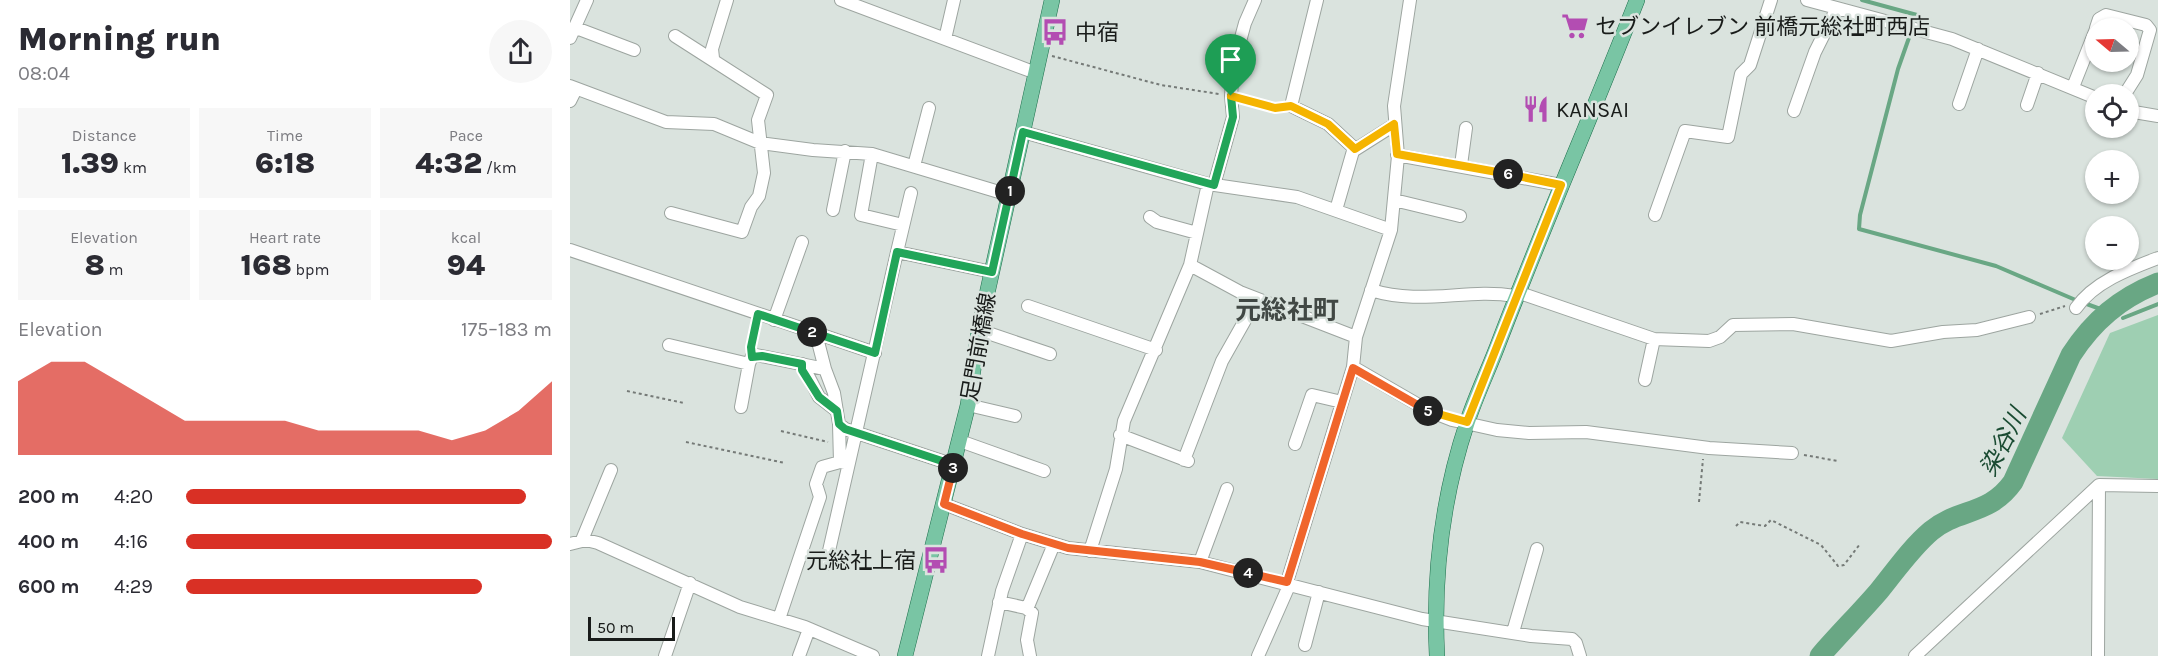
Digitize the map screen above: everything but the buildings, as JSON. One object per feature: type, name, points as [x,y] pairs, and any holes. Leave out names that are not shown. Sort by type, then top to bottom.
[{"type":"main road","name":"足門前橋線","points":[[904,656],[960,441],[968,405],[979,330],[1052,0]]},
{"type":"main road","points":[[1437,656],[1435,620],[1443,524],[1467,422],[1516,294],[1637,0]]},
{"type":"street","points":[[586,0],[573,33],[634,50]]},
{"type":"street","points":[[713,58],[712,49],[727,0]]},
{"type":"street","points":[[841,0],[1036,73]]},
{"type":"street","points":[[945,39],[954,0]]},
{"type":"street","points":[[1090,551],[1116,469],[1120,435],[1190,265],[1211,184],[1233,117],[1231,96],[1239,44],[1255,0]]},
{"type":"street","points":[[1317,0],[1291,106],[1328,124],[1355,149]]},
{"type":"street","points":[[1258,656],[1288,588],[1287,582],[1353,368],[1356,337],[1391,230],[1397,154],[1394,124],[1395,94],[1410,0]]},
{"type":"street","points":[[1655,215],[1685,131],[1728,137],[1741,74],[1750,65],[1771,0]]},
{"type":"street","points":[[1807,0],[1938,35],[2085,93]]},
{"type":"street","points":[[1794,111],[1815,52],[1837,8]]},
{"type":"street","points":[[2101,18],[2106,15],[2118,18]]},
{"type":"street","points":[[2139,23],[2146,25],[2150,30],[2139,68]]},
{"type":"street","points":[[671,213],[742,232],[762,184],[763,164],[758,120],[767,95],[713,58],[675,36]]},
{"type":"street","points":[[1959,104],[1978,49]]},
{"type":"street","points":[[2073,87],[2085,57]]},
{"type":"street","points":[[2027,105],[2038,73]]},
{"type":"street","points":[[570,101],[573,87],[666,122],[714,124],[760,143],[872,154],[1009,195]]},
{"type":"street","points":[[914,166],[929,108]]},
{"type":"street","points":[[2139,113],[2158,116]]},
{"type":"street","points":[[1336,210],[1355,149],[1394,124]]},
{"type":"street","points":[[1461,165],[1466,128]]},
{"type":"street","points":[[1023,132],[1211,184],[1297,197],[1391,230]]},
{"type":"street","points":[[833,210],[845,151]]},
{"type":"street","points":[[872,154],[861,215],[903,225]]},
{"type":"street","points":[[1397,154],[1561,185]]},
{"type":"street","points":[[826,564],[844,462],[858,432],[911,193]]},
{"type":"street","points":[[1394,200],[1460,216]]},
{"type":"street","points":[[1150,217],[1157,222],[1197,233]]},
{"type":"street","points":[[774,320],[802,242]]},
{"type":"street","points":[[570,250],[875,353]]},
{"type":"street","points":[[897,252],[992,272]]},
{"type":"street","points":[[2076,308],[2080,302],[2104,283],[2158,258]]},
{"type":"street","points":[[1190,265],[1257,299],[1356,337]]},
{"type":"street","points":[[1371,290],[1416,298],[1482,293],[1516,294],[1654,339],[1714,340],[1733,326],[1793,324],[1891,341],[1942,332],[1977,330],[2029,317]]},
{"type":"street","points":[[1120,435],[1186,460],[1222,361],[1257,299]]},
{"type":"street","points":[[1028,306],[1156,350]]},
{"type":"street","points":[[979,330],[1050,354]]},
{"type":"street","points":[[816,334],[837,411],[844,462]]},
{"type":"street","points":[[1645,380],[1654,339]]},
{"type":"street","points":[[669,345],[750,360],[762,356],[825,369]]},
{"type":"street","points":[[741,407],[750,360]]},
{"type":"street","points":[[802,364],[802,370],[819,397],[837,411]]},
{"type":"street","points":[[1353,368],[1429,411],[1497,430],[1528,433],[1586,432],[1704,447],[1792,453]]},
{"type":"street","points":[[1295,444],[1312,395],[1342,402]]},
{"type":"street","points":[[968,405],[1015,416]]},
{"type":"street","points":[[839,424],[845,429],[954,465]]},
{"type":"street","points":[[960,441],[1044,471]]},
{"type":"street","points":[[779,619],[820,497],[816,484],[822,467],[844,462]]},
{"type":"street","points":[[611,471],[576,542],[598,543],[740,607],[809,629],[873,656]]},
{"type":"street","points":[[2098,656],[2099,485]]},
{"type":"street","points":[[1915,656],[2099,485],[2158,486]]},
{"type":"street","points":[[1200,562],[1227,489]]},
{"type":"street","points":[[944,504],[1054,544],[1090,551],[1200,562],[1435,620],[1572,639],[1576,643],[1580,656]]},
{"type":"street","points":[[988,656],[999,602],[1022,534]]},
{"type":"street","points":[[1028,609],[1054,544]]},
{"type":"street","points":[[1514,632],[1537,549]]},
{"type":"street","points":[[664,656],[690,583]]},
{"type":"street","points":[[1305,645],[1319,592]]},
{"type":"street","points":[[999,602],[1028,609],[1032,616],[1027,640],[1030,656]]},
{"type":"street","points":[[799,656],[809,629]]},
{"type":"path","points":[[1040,53],[1161,85],[1231,96],[1275,108],[1291,106]]},
{"type":"path","points":[[2029,317],[2055,307],[2076,308]]},
{"type":"path","points":[[750,360],[758,314]]},
{"type":"path","points":[[627,391],[684,403]]},
{"type":"path","points":[[781,431],[840,443]]},
{"type":"path","points":[[686,441],[785,463]]},
{"type":"path","points":[[1699,502],[1704,447]]},
{"type":"path","points":[[1792,453],[1838,461]]},
{"type":"path","points":[[1736,526],[1740,522],[1765,526],[1771,520],[1821,545],[1838,566],[1844,565],[1860,544]]},
{"type":"green space","points":[[2158,315],[2158,479],[2097,476],[2062,438],[2110,333]]},
{"type":"waterway","points":[[1862,0],[1917,15],[1898,69],[1860,215],[1859,229],[1996,266],[2078,301]]},
{"type":"waterway","name":"染谷川","points":[[1820,656],[1931,531],[1952,518],[1994,501],[2004,493],[2013,482],[2071,355],[2079,343],[2108,312],[2131,296],[2158,283]]},
{"type":"waterway","points":[[2084,303],[2114,314]]},
{"type":"waterway","points":[[2123,318],[2158,304]]},
{"type":"place","name":"セブンイレブン 前橋元総社町西店","points":[[1575,26]]},
{"type":"place","name":"中宿","points":[[1055,32]]},
{"type":"place","name":"KANSAI","points":[[1536,109]]},
{"type":"place","name":"元総社上宿","points":[[936,560]]},
{"type":"district","name":"元総社町","points":[[1287,310]]},
{"type":"route","points":[[1231,96],[1281,109],[1291,106],[1328,124],[1355,149],[1394,124],[1397,154],[1561,185],[1515,296],[1467,422],[1452,420],[1429,411],[1353,368],[1287,582],[1200,562],[1068,548],[1022,534],[944,504],[954,465],[845,429],[839,424],[837,411],[819,397],[802,370],[802,364],[756,355],[752,357],[751,347],[758,314],[875,353],[897,252],[992,272],[1023,132],[1214,185],[1233,117],[1231,96]]}]
